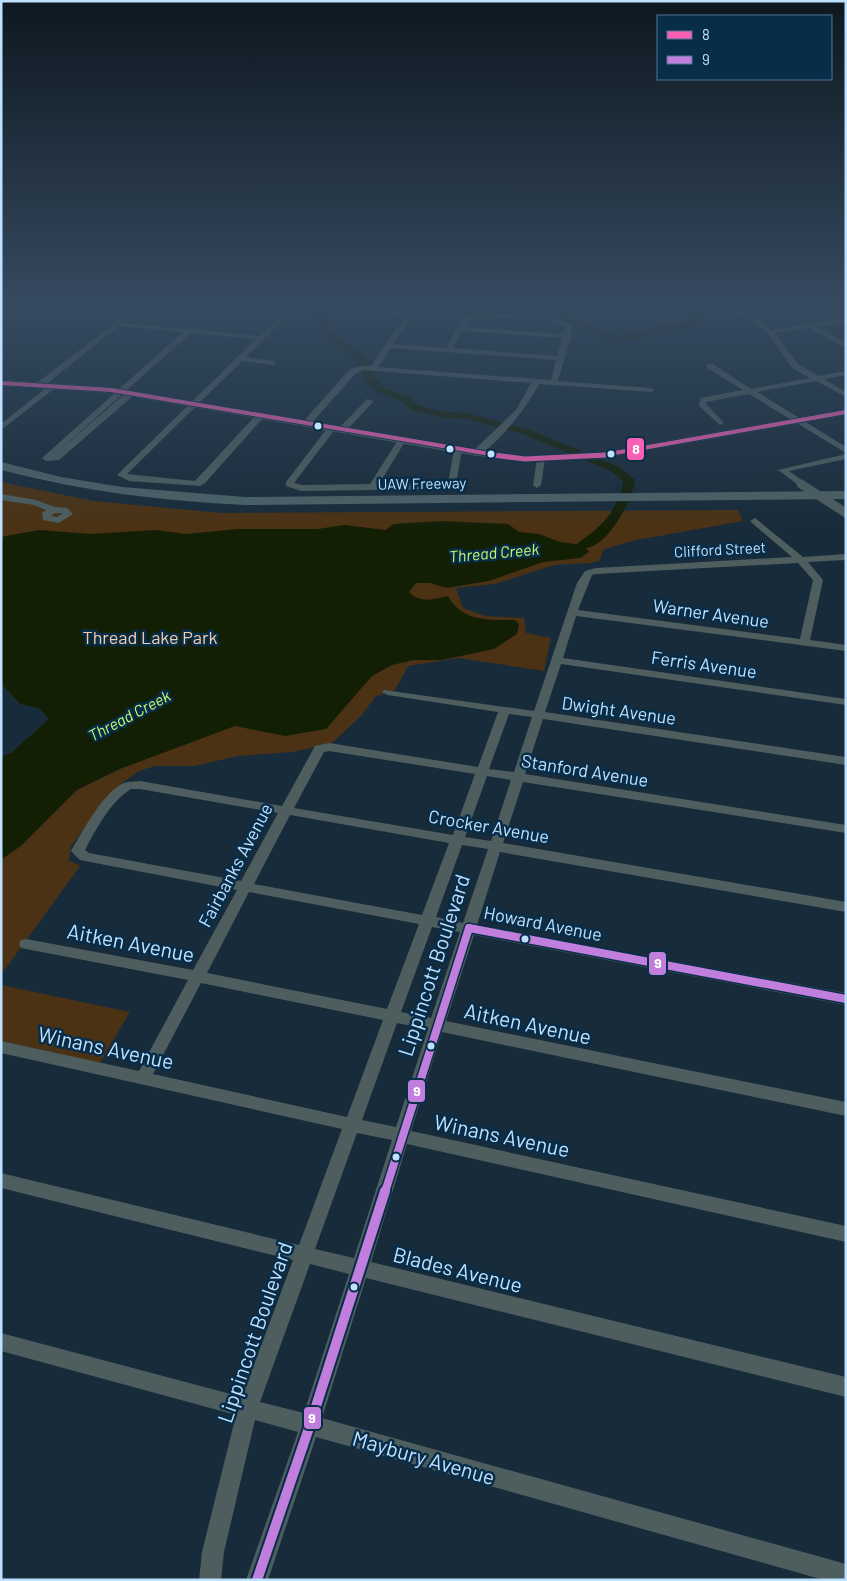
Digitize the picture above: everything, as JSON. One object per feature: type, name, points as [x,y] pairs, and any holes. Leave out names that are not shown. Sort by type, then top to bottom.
[{"type":"highway","name":"UAW Freeway","points":[[1,466],[50,479],[103,489],[213,500],[626,501]]},
{"type":"highway","name":"UAW Freeway","points":[[1,477],[103,498],[217,509],[626,501],[846,494]]},
{"type":"highway","name":"UAW Freeway","points":[[804,494],[846,504]]},
{"type":"main road","points":[[1,382],[126,392],[511,458],[541,459],[598,456],[846,412]]},
{"type":"street","points":[[40,384],[44,381]]},
{"type":"street","points":[[126,392],[79,427],[46,458],[56,458],[88,428],[126,392],[138,381]]},
{"type":"street","points":[[218,381],[121,475],[197,484],[202,481],[260,416]]},
{"type":"street","points":[[306,424],[345,381]]},
{"type":"street","points":[[476,453],[529,399],[536,381],[651,390]]},
{"type":"street","points":[[734,381],[846,451]]},
{"type":"street","points":[[720,423],[702,404],[702,401],[708,398],[800,381]]},
{"type":"street","points":[[821,381],[846,395]]},
{"type":"street","points":[[1,428],[55,385]]},
{"type":"street","points":[[370,401],[337,429],[289,484],[301,488],[448,486],[453,478],[458,450]]},
{"type":"street","points":[[79,427],[88,428]]},
{"type":"street","points":[[373,487],[402,440]]},
{"type":"street","points":[[846,456],[782,470],[804,494],[846,514]]},
{"type":"street","points":[[537,485],[541,459]]},
{"type":"street","points":[[1,496],[36,503],[54,510]]},
{"type":"street","points":[[755,521],[800,560],[818,580],[804,643]]},
{"type":"street","name":"Clifford Street","points":[[596,571],[846,557]]},
{"type":"street","name":"Lippincott Boulevard","points":[[257,1580],[310,1425],[358,1268],[572,612],[582,583],[588,574],[596,571]]},
{"type":"street","name":"Warner Avenue","points":[[572,612],[846,648]]},
{"type":"street","name":"Ferris Avenue","points":[[557,660],[846,702]]},
{"type":"street","name":"Dwight Avenue","points":[[388,692],[846,761]]},
{"type":"street","name":"Lippincott Boulevard","points":[[210,1580],[213,1552],[247,1410],[505,710]]},
{"type":"street","name":"Stanford Avenue","points":[[319,749],[329,747],[846,829]]},
{"type":"street","name":"Fairbanks Avenue","points":[[143,1078],[319,749]]},
{"type":"street","name":"Crocker Avenue","points":[[85,857],[78,850],[87,832],[126,786],[140,785],[846,907]]},
{"type":"street","name":"Howard Avenue","points":[[85,857],[846,999]]},
{"type":"street","name":"Aitken Avenue","points":[[26,944],[196,976],[846,1109]]},
{"type":"street","name":"Winans Avenue","points":[[1,1047],[846,1234]]},
{"type":"street","name":"Blades Avenue","points":[[1,1180],[846,1387]]},
{"type":"street","name":"Maybury Avenue","points":[[1,1342],[247,1410],[310,1425],[846,1575]]},
{"type":"green space","name":"Thread Lake Park","points":[[1,482],[94,501],[221,513],[738,510],[743,521],[637,540],[604,549],[599,561],[591,563],[554,565],[495,584],[456,588],[463,608],[485,616],[524,618],[526,633],[551,638],[544,671],[458,658],[408,666],[395,690],[376,696],[361,716],[332,743],[293,752],[238,756],[194,766],[155,766],[139,771],[118,786],[71,846],[69,860],[80,866],[1,975],[1,757],[11,753],[49,719],[39,708],[20,704],[1,683]]},
{"type":"green space","points":[[1,985],[130,1012],[100,1063],[1,1041]]},
{"type":"water","name":"Thread Lake Park","points":[[441,521],[508,524],[519,532],[539,534],[560,542],[583,545],[589,552],[580,558],[543,562],[489,581],[446,588],[430,583],[416,583],[409,592],[414,596],[427,600],[448,596],[461,611],[468,615],[486,619],[515,620],[519,624],[517,634],[494,649],[442,660],[414,660],[392,665],[372,676],[326,729],[285,736],[235,726],[120,769],[77,790],[22,845],[1,860],[1,757],[11,753],[49,719],[39,708],[20,704],[1,683],[1,537],[39,530],[90,534],[156,530],[186,534],[238,529],[318,529],[344,525],[386,530],[393,524]]},
{"type":"waterway","name":"Thread Creek","points":[[371,381],[382,391],[406,399],[415,408],[445,415],[467,416],[527,432],[615,469],[629,480],[620,510],[608,526],[583,545]]},
{"type":"transit line","name":"8","points":[[1,383],[111,390],[458,450],[525,459],[598,456],[846,412]]},
{"type":"transit line","name":"9","points":[[469,928],[846,999]]},
{"type":"transit line","name":"9","points":[[257,1580],[310,1425],[469,928]]}]
